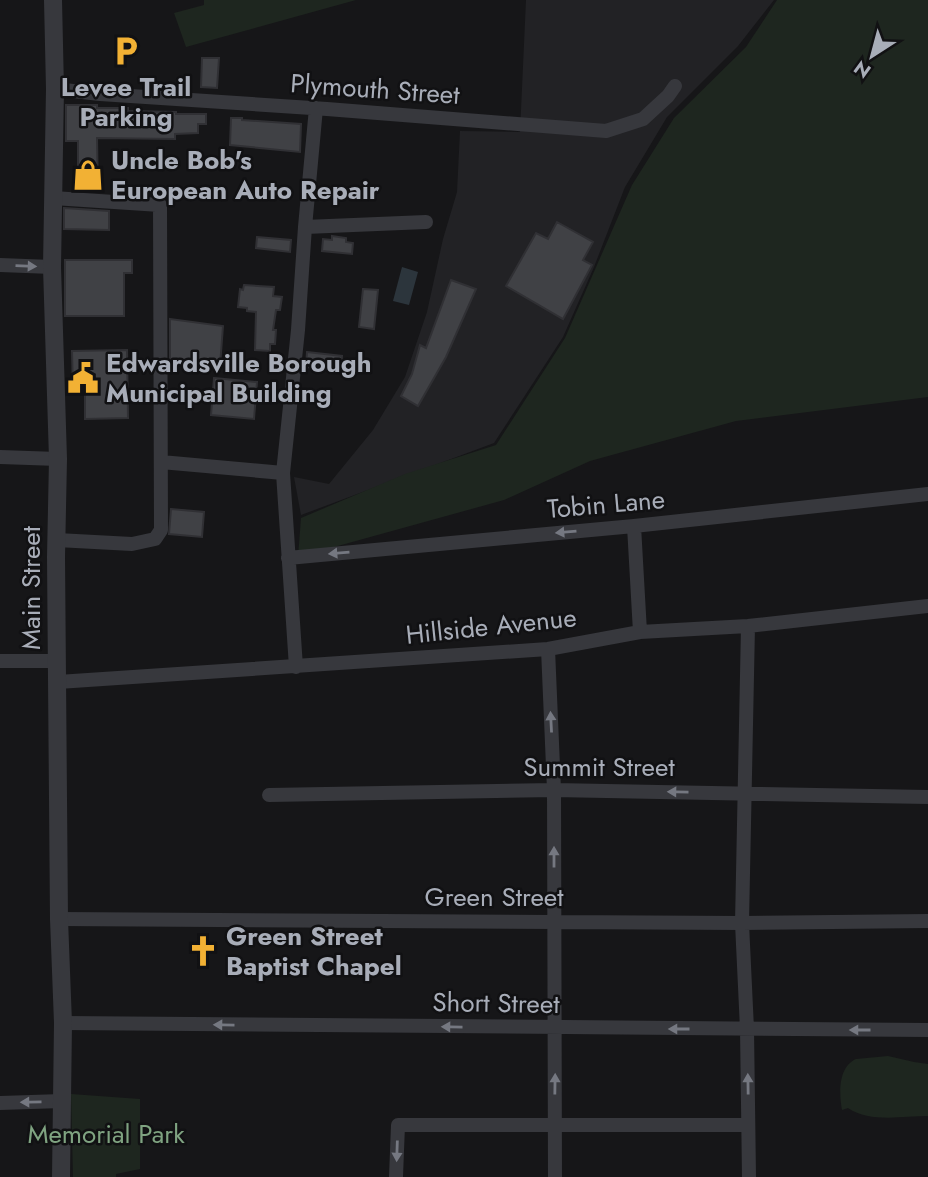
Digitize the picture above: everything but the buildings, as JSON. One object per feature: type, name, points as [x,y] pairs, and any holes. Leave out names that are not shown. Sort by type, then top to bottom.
[{"type":"street","name":"Main Street","points":[[53,0],[55,89],[52,267],[58,459],[59,919],[63,1023],[61,1177]]},
{"type":"street","name":"Plymouth Street","points":[[55,89],[606,131],[643,119],[675,86]]},
{"type":"street","points":[[296,667],[283,473],[316,108]]},
{"type":"street","points":[[54,198],[160,205],[161,530],[155,539],[132,544],[57,540]]},
{"type":"street","points":[[305,227],[426,222]]},
{"type":"street","points":[[0,265],[52,267]]},
{"type":"street","points":[[0,457],[58,459]]},
{"type":"street","points":[[161,463],[283,473]]},
{"type":"street","name":"Tobin Lane","points":[[288,558],[634,526],[928,494]]},
{"type":"street","points":[[634,526],[640,632]]},
{"type":"street","name":"Hillside Avenue","points":[[58,682],[548,649],[640,632],[748,626],[928,606]]},
{"type":"street","points":[[748,626],[742,923],[750,1177]]},
{"type":"street","points":[[548,649],[554,790],[555,1177]]},
{"type":"street","points":[[0,661],[57,661]]},
{"type":"street","name":"Summit Street","points":[[269,795],[554,790],[928,797]]},
{"type":"street","name":"Green Street","points":[[59,919],[742,923],[928,921]]},
{"type":"street","name":"Short Street","points":[[63,1023],[928,1030]]},
{"type":"street","points":[[0,1103],[62,1101]]},
{"type":"street","points":[[396,1177],[398,1125],[748,1125]]},
{"type":"shaded area","points":[[526,0],[774,0],[738,46],[667,117],[625,187],[563,337],[494,443],[301,515],[294,477],[329,484],[373,430],[405,377],[427,312],[443,239],[457,192],[460,131],[520,132]]},
{"type":"shaded area","points":[[402,267],[418,272],[409,305],[393,301]]},
{"type":"green space","points":[[204,0],[356,0],[186,47],[174,13],[204,5]]},
{"type":"green space","points":[[777,0],[928,0],[928,397],[736,421],[590,461],[504,500],[298,557],[301,518],[405,474],[496,445],[565,338],[632,185],[674,118],[746,47]]},
{"type":"green space","points":[[888,1056],[928,1064],[928,1116],[876,1117],[866,1116],[848,1108],[842,1110],[841,1081],[850,1063],[856,1059]]},
{"type":"green space","name":"Memorial Park","points":[[71,1094],[140,1099],[140,1169],[116,1174],[116,1177],[73,1177]]},
{"type":"place","name":"Levee Trail Parking","points":[[126,51]]},
{"type":"place","name":"Uncle Bob's European Auto Repair","points":[[88,175]]},
{"type":"place","name":"Edwardsville Borough Municipal Building","points":[[83,378]]},
{"type":"place","name":"Green Street Baptist Chapel","points":[[203,951]]}]
